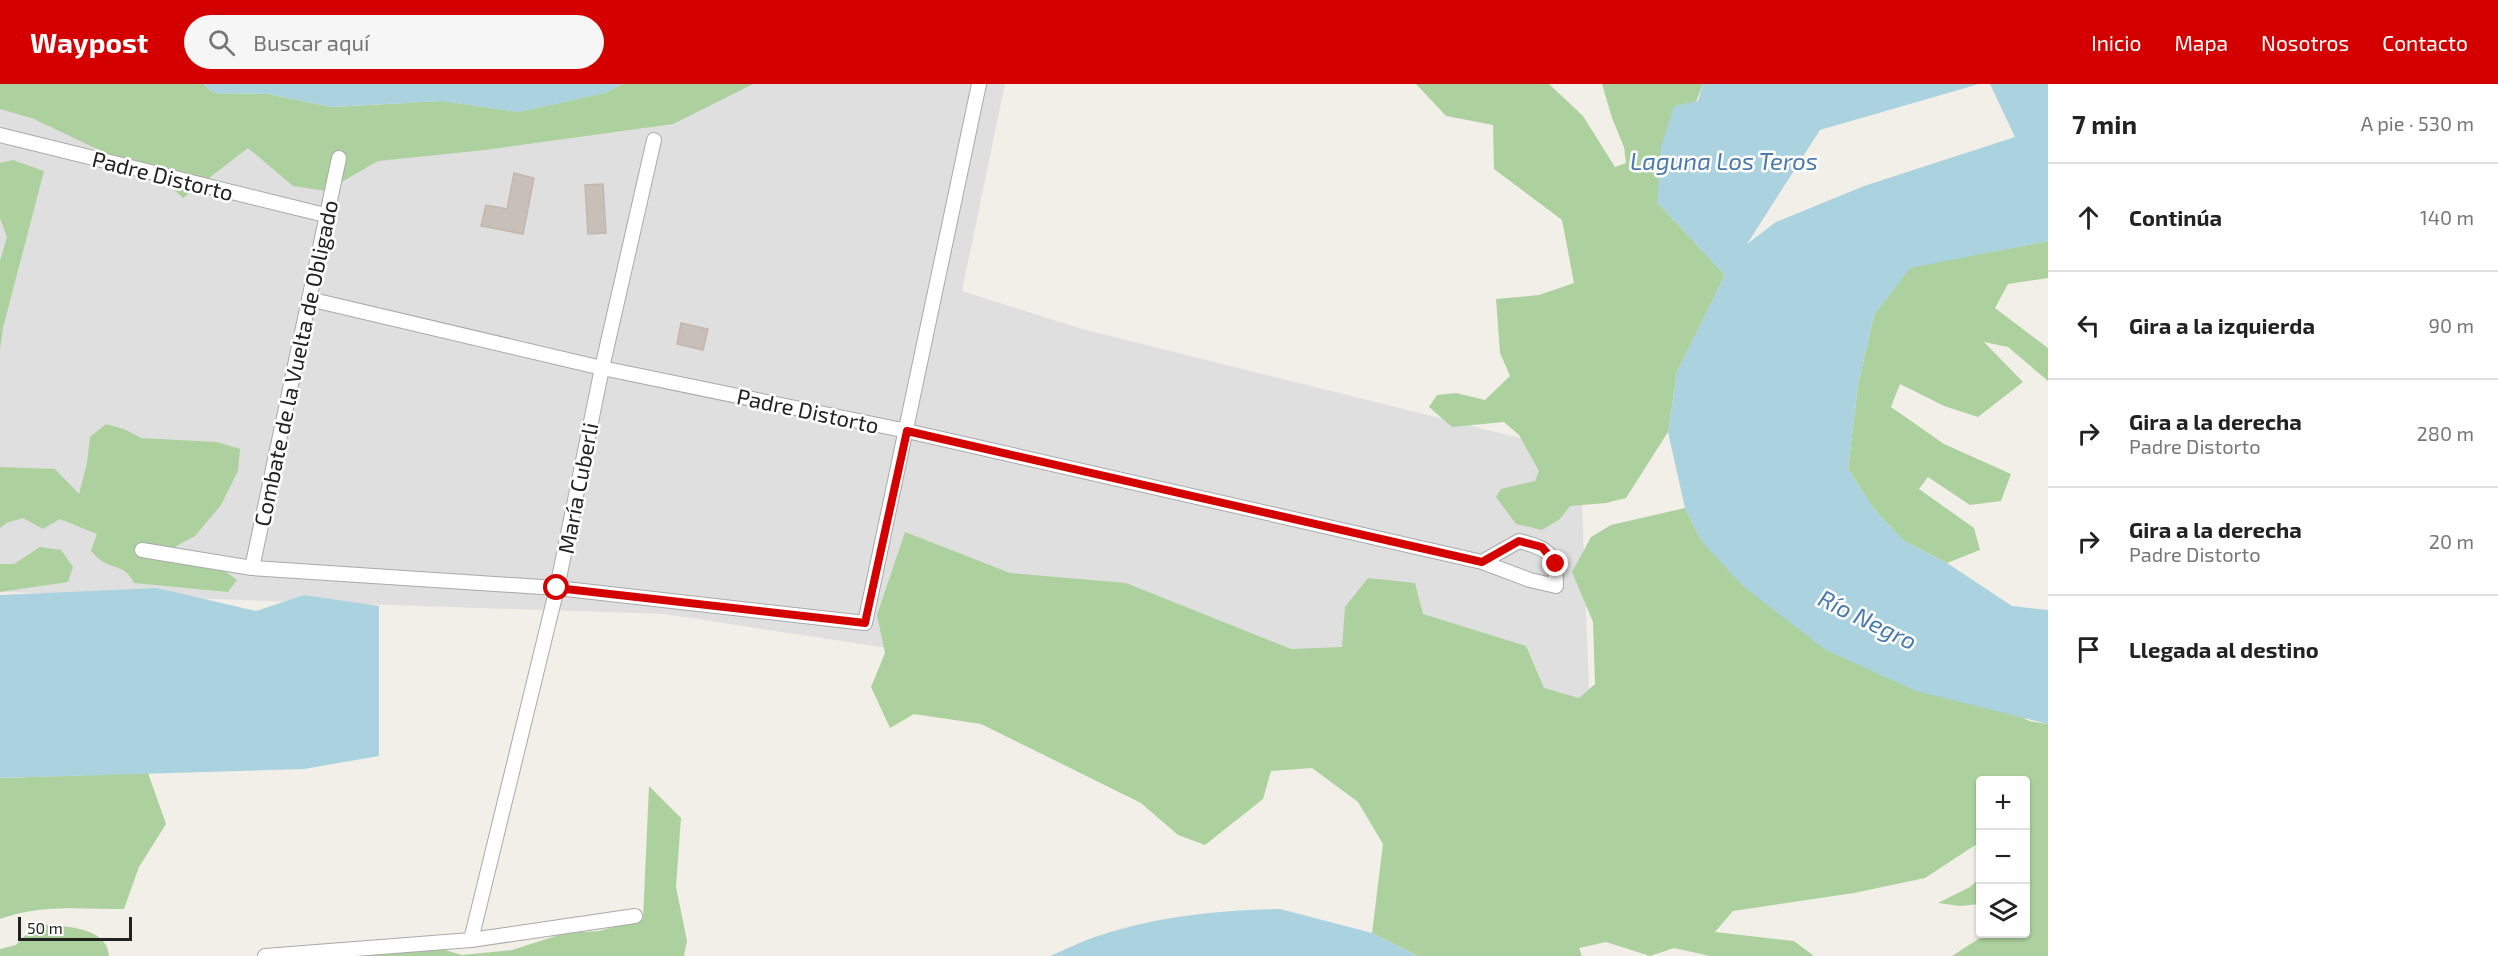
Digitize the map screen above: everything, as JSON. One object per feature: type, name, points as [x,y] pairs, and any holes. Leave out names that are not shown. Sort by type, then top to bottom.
[{"type":"street","points":[[142,550],[252,568],[557,588],[865,623],[979,84]]},
{"type":"street","name":"Padre Distorto","points":[[0,135],[325,215]]},
{"type":"street","name":"María Cuberli","points":[[471,939],[557,588],[602,368],[654,140]]},
{"type":"street","name":"Combate de la Vuelta de Obligado","points":[[252,568],[325,215],[339,158]]},
{"type":"street","name":"Padre Distorto","points":[[309,299],[602,368],[907,431],[1482,562],[1530,580],[1556,586],[1556,564],[1542,547],[1519,541],[1482,562]]},
{"type":"street","points":[[266,956],[471,939],[635,916]]},
{"type":"shaded area","points":[[0,84],[216,115],[701,84],[1005,84],[962,291],[1079,328],[1580,453],[1591,741],[1026,669],[664,614],[0,592]]},
{"type":"green space","points":[[0,84],[204,84],[213,93],[268,94],[332,107],[442,101],[519,112],[605,93],[622,84],[753,84],[673,124],[485,150],[378,161],[326,191],[293,186],[248,148],[183,198],[148,167],[122,161],[34,119],[0,109]]},
{"type":"green space","points":[[1416,84],[1549,84],[1583,116],[1615,167],[1626,163],[1624,147],[1602,84],[1703,84],[1657,202],[1725,275],[1677,372],[1668,432],[1626,498],[1606,503],[1570,506],[1560,519],[1542,530],[1516,524],[1496,497],[1501,489],[1535,481],[1539,471],[1519,435],[1504,422],[1452,427],[1429,407],[1437,395],[1456,393],[1485,400],[1510,376],[1500,353],[1496,299],[1539,295],[1574,283],[1562,220],[1494,169],[1493,125],[1446,116]]},
{"type":"green space","points":[[13,160],[44,171],[3,328],[0,350],[0,261],[7,237],[0,218],[0,163]]},
{"type":"green space","points":[[2048,241],[2048,278],[2008,284],[1995,308],[2048,348],[2048,381],[2008,347],[1984,342],[2023,382],[1978,417],[1944,406],[1900,384],[1891,407],[1944,444],[2011,474],[2001,501],[1970,505],[1928,477],[1919,489],[1974,528],[1980,550],[1947,563],[1904,541],[1873,508],[1848,469],[1858,385],[1874,315],[1910,267]]},
{"type":"green space","points":[[106,424],[124,429],[141,438],[217,442],[240,449],[238,471],[221,505],[195,536],[178,545],[159,561],[222,569],[237,580],[228,592],[134,583],[127,573],[107,564],[91,551],[97,534],[60,519],[43,529],[23,518],[6,523],[0,528],[0,467],[55,469],[79,494],[87,463],[90,437]]},
{"type":"green space","points":[[1685,508],[1702,542],[2029,721],[2048,724],[2048,956],[1952,956],[1980,938],[2030,938],[2030,776],[1976,776],[1976,845],[1925,878],[1854,893],[1733,911],[1715,932],[1794,941],[1814,956],[1710,956],[1674,948],[1650,956],[1606,942],[1579,948],[1582,956],[1418,956],[1372,933],[1383,844],[1358,802],[1312,768],[1271,771],[1263,799],[1205,845],[1178,835],[1141,803],[981,724],[914,714],[890,728],[871,687],[885,653],[877,615],[905,532],[1010,573],[1126,583],[1291,649],[1342,647],[1345,607],[1368,578],[1415,583],[1423,614],[1526,646],[1544,688],[1579,698],[1595,684],[1593,622],[1572,572],[1591,537],[1611,525]]},
{"type":"green space","points":[[40,547],[61,550],[73,567],[68,582],[0,592],[0,564],[14,564]]},
{"type":"green space","points":[[148,773],[166,824],[139,867],[124,909],[46,909],[0,919],[0,778]]},
{"type":"green space","points":[[649,786],[681,818],[676,887],[687,941],[684,956],[359,956],[377,945],[418,942],[462,955],[512,950],[565,933],[599,931],[643,919]]},
{"type":"green space","points":[[1976,882],[1976,904],[1960,906],[1938,903]]},
{"type":"green space","points":[[36,924],[69,927],[91,933],[100,938],[109,956],[0,956],[0,949],[16,945]]},
{"type":"water","points":[[204,84],[622,84],[605,93],[519,112],[442,101],[332,107],[268,94],[213,93]]},
{"type":"water","points":[[1703,84],[1979,84],[1820,130],[1747,244],[1776,222],[1864,186],[2015,137],[1990,84],[2048,84],[2048,241],[1910,268],[1874,315],[1858,385],[1848,469],[1873,508],[1904,541],[1947,563],[2012,606],[2048,610],[2048,724],[1916,691],[1826,650],[1744,587],[1702,542],[1685,508],[1668,432],[1677,372],[1725,275],[1657,202],[1661,147],[1674,106],[1698,101]]},
{"type":"water","points":[[157,588],[256,611],[304,595],[379,606],[379,756],[304,769],[0,778],[0,595]]},
{"type":"water","points":[[1280,909],[1372,933],[1418,956],[1050,956],[1095,937],[1145,923],[1212,913]]},
{"type":"building","points":[[514,173],[534,178],[523,234],[481,226],[486,205],[507,209]]},
{"type":"building","points":[[603,184],[606,233],[588,234],[585,185]]},
{"type":"building","points":[[681,323],[708,329],[703,350],[677,344]]},
{"type":"route","points":[[557,588],[865,623],[907,431],[1482,562],[1519,541],[1542,547],[1556,564]]},
{"type":"water label","name":"Laguna Los Teros","points":[[1724,160]]},
{"type":"water label","name":"Río Negro","points":[[1868,619]]}]
